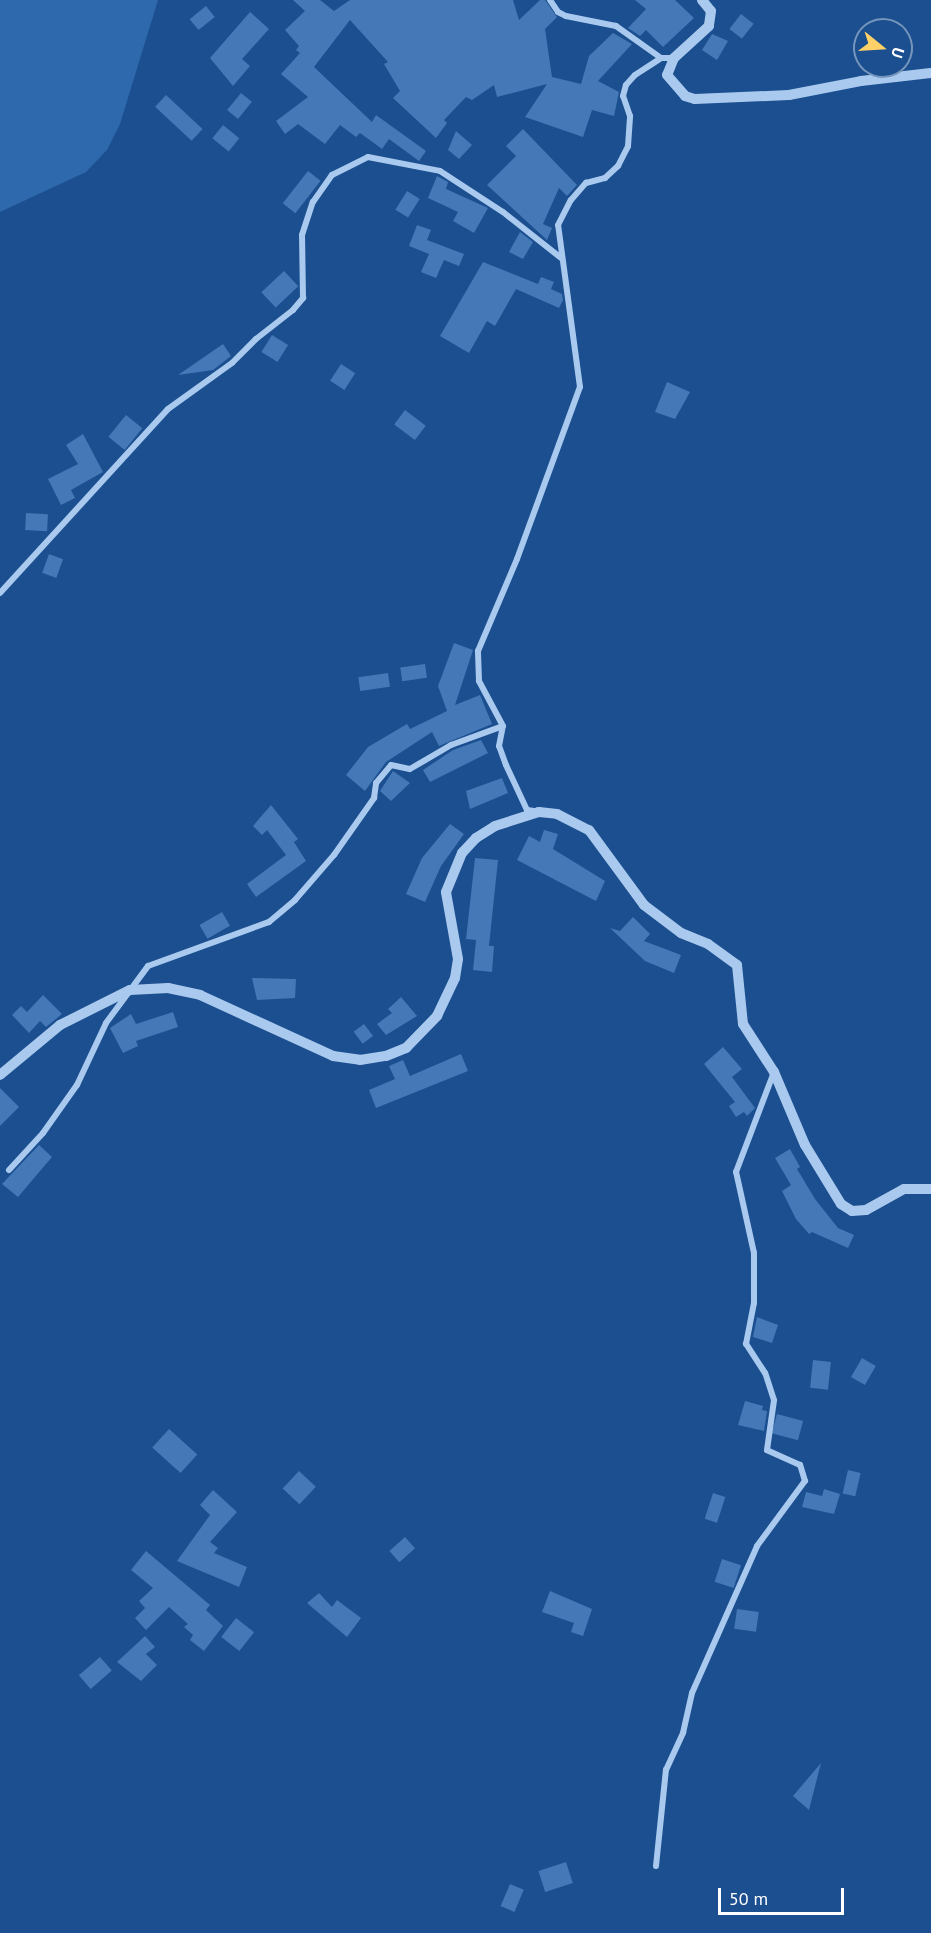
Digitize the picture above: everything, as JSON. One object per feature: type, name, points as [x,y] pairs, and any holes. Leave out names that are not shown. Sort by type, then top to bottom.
[{"type":"street","points":[[550,0],[558,12],[566,16],[616,26],[661,58]]},
{"type":"street","points":[[702,0],[711,11],[709,26],[674,58],[669,79],[685,96],[696,99],[789,95],[931,73]]},
{"type":"street","points":[[674,58],[661,58],[635,75],[626,85],[623,96],[630,116],[628,146],[618,166],[605,178],[586,183],[571,200],[558,225],[580,387],[475,664],[488,702],[503,726],[499,746],[527,810],[557,814],[589,830],[644,905],[681,933],[708,944],[737,965],[743,1024],[774,1072],[805,1145],[841,1204],[852,1211],[866,1210],[904,1189],[931,1190]]},
{"type":"street","points":[[0,594],[168,409],[232,363],[256,339],[294,310],[303,298],[302,236],[313,202],[332,175],[368,157],[440,171],[503,212],[561,258]]},
{"type":"street","points":[[9,1170],[43,1133],[77,1085],[106,1023],[142,971],[164,957],[194,950],[276,918],[334,855],[374,798],[376,783],[391,765],[410,769],[451,745],[503,726]]},
{"type":"street","points":[[0,1075],[60,1025],[130,990],[168,988],[200,995],[333,1056],[360,1060],[406,1048],[437,1016],[455,978],[458,959],[446,892],[462,853],[476,838],[495,826],[539,812]]},
{"type":"street","points":[[656,1866],[666,1770],[683,1733],[692,1693],[757,1546],[805,1481],[800,1465],[767,1450],[774,1400],[765,1373],[746,1344],[754,1303],[754,1253],[736,1172],[774,1072]]},
{"type":"shaded area","points":[[0,0],[158,0],[120,124],[107,150],[86,172],[0,212]]},
{"type":"building","points":[[293,0],[320,0],[334,11],[350,0],[513,0],[519,20],[540,0],[545,0],[557,17],[545,29],[552,77],[581,84],[589,56],[613,33],[632,44],[598,81],[619,92],[614,116],[592,110],[583,137],[525,117],[547,84],[497,97],[494,85],[472,100],[466,97],[444,120],[447,123],[436,138],[393,98],[400,91],[384,64],[388,62],[350,20],[314,67],[372,122],[376,115],[426,151],[419,161],[389,139],[382,149],[360,133],[356,137],[340,125],[325,144],[298,124],[285,134],[276,121],[308,97],[281,74],[300,53],[296,50],[299,46],[285,30],[305,11]]},
{"type":"building","points":[[635,0],[675,0],[694,18],[663,47],[646,30],[640,36],[628,28],[646,9]]},
{"type":"building","points":[[206,6],[215,17],[198,30],[190,19]]},
{"type":"building","points":[[250,12],[269,29],[242,59],[250,66],[233,86],[210,58]]},
{"type":"building","points":[[741,14],[754,24],[742,39],[729,29]]},
{"type":"building","points":[[712,34],[728,41],[717,60],[702,50]]},
{"type":"building","points":[[241,93],[252,102],[238,119],[227,110]]},
{"type":"building","points":[[166,95],[203,129],[192,141],[155,107]]},
{"type":"building","points":[[223,125],[239,138],[229,151],[212,138]]},
{"type":"building","points":[[523,129],[577,185],[567,196],[559,188],[543,224],[552,228],[547,240],[487,185],[516,156],[506,146]]},
{"type":"building","points":[[456,131],[472,145],[459,159],[448,150]]},
{"type":"building","points":[[308,171],[321,181],[295,213],[283,203]]},
{"type":"building","points":[[437,176],[448,182],[446,189],[488,208],[474,233],[453,221],[458,212],[428,198]]},
{"type":"building","points":[[407,191],[420,199],[408,218],[395,210]]},
{"type":"building","points":[[417,225],[431,230],[427,240],[464,254],[459,266],[444,260],[436,278],[421,272],[429,254],[409,246]]},
{"type":"building","points":[[520,232],[533,242],[523,259],[509,252]]},
{"type":"building","points":[[483,262],[538,284],[541,277],[554,282],[551,289],[562,294],[563,300],[559,308],[516,289],[495,326],[487,321],[469,353],[440,336]]},
{"type":"building","points":[[284,271],[298,286],[276,308],[261,292]]},
{"type":"building","points":[[272,335],[288,345],[278,362],[261,352]]},
{"type":"building","points":[[223,344],[231,356],[213,370],[178,375]]},
{"type":"building","points":[[341,364],[355,373],[344,390],[330,381]]},
{"type":"building","points":[[667,382],[690,392],[675,419],[655,412]]},
{"type":"building","points":[[405,410],[426,426],[415,440],[394,424]]},
{"type":"building","points":[[126,415],[142,428],[125,450],[108,437]]},
{"type":"building","points":[[83,434],[103,472],[71,490],[75,498],[61,505],[48,479],[78,464],[66,445]]},
{"type":"building","points":[[26,513],[48,514],[47,531],[25,530]]},
{"type":"building","points":[[49,554],[63,559],[56,578],[42,573]]},
{"type":"building","points":[[454,643],[473,650],[455,705],[480,695],[492,724],[439,746],[432,732],[386,762],[365,791],[346,775],[368,747],[407,724],[410,729],[447,711],[438,686]]},
{"type":"building","points":[[425,664],[427,678],[402,681],[400,667]]},
{"type":"building","points":[[388,673],[390,687],[360,691],[358,677]]},
{"type":"building","points":[[481,740],[488,753],[430,782],[423,770],[453,750]]},
{"type":"building","points":[[393,771],[410,783],[391,801],[380,791]]},
{"type":"building","points":[[502,778],[508,793],[470,809],[466,791]]},
{"type":"building","points":[[271,805],[298,839],[294,842],[306,861],[256,897],[247,884],[286,855],[267,830],[262,835],[253,826]]},
{"type":"building","points":[[450,824],[464,834],[441,866],[425,902],[406,894],[422,858]]},
{"type":"building","points":[[544,830],[558,834],[553,849],[605,881],[596,901],[517,860],[529,836],[540,842]]},
{"type":"building","points":[[475,858],[498,860],[489,946],[494,946],[492,972],[473,970],[476,940],[466,939]]},
{"type":"building","points":[[222,912],[230,926],[207,939],[199,925]]},
{"type":"building","points":[[633,917],[650,934],[644,941],[681,955],[674,973],[645,961],[610,928],[620,931]]},
{"type":"building","points":[[252,978],[296,979],[295,998],[257,1000]]},
{"type":"building","points":[[43,995],[62,1014],[46,1027],[40,1021],[29,1033],[12,1015],[21,1006],[27,1012]]},
{"type":"building","points":[[401,997],[417,1016],[386,1035],[377,1024],[392,1013],[388,1009]]},
{"type":"building","points":[[173,1012],[178,1027],[136,1041],[138,1046],[123,1053],[110,1028],[131,1014],[136,1024]]},
{"type":"building","points":[[364,1024],[373,1036],[363,1044],[354,1032]]},
{"type":"building","points":[[723,1047],[742,1069],[732,1077],[755,1108],[747,1116],[744,1112],[736,1117],[729,1106],[735,1102],[704,1064]]},
{"type":"building","points":[[461,1054],[468,1071],[376,1108],[369,1090],[395,1079],[389,1066],[403,1060],[410,1076]]},
{"type":"building","points":[[0,1088],[19,1107],[0,1126]]},
{"type":"building","points":[[39,1145],[52,1157],[18,1197],[2,1184]]},
{"type":"building","points":[[790,1149],[800,1167],[797,1169],[815,1199],[838,1228],[854,1235],[848,1248],[812,1232],[809,1234],[796,1219],[782,1191],[791,1185],[775,1158]]},
{"type":"building","points":[[757,1317],[778,1325],[772,1343],[753,1337]]},
{"type":"building","points":[[862,1358],[876,1366],[865,1385],[851,1377]]},
{"type":"building","points":[[813,1360],[831,1362],[828,1390],[810,1388]]},
{"type":"building","points":[[745,1401],[763,1406],[762,1410],[767,1411],[764,1431],[738,1425]]},
{"type":"building","points":[[777,1414],[803,1421],[798,1440],[772,1433]]},
{"type":"building","points":[[169,1429],[197,1454],[181,1473],[152,1448]]},
{"type":"building","points":[[848,1470],[861,1473],[855,1496],[843,1493]]},
{"type":"building","points":[[299,1471],[316,1487],[299,1504],[283,1489]]},
{"type":"building","points":[[824,1489],[840,1494],[834,1514],[802,1507],[806,1492],[822,1496]]},
{"type":"building","points":[[213,1490],[237,1512],[210,1542],[218,1548],[214,1553],[247,1567],[239,1587],[177,1561],[210,1515],[200,1505]]},
{"type":"building","points":[[713,1493],[725,1497],[717,1523],[705,1519]]},
{"type":"building","points":[[405,1537],[415,1548],[399,1562],[389,1551]]},
{"type":"building","points":[[146,1551],[210,1605],[206,1610],[223,1626],[204,1651],[190,1640],[193,1635],[184,1627],[188,1624],[169,1607],[146,1630],[135,1618],[145,1608],[139,1601],[153,1588],[131,1570]]},
{"type":"building","points":[[722,1559],[741,1565],[734,1588],[715,1582]]},
{"type":"building","points":[[550,1591],[592,1609],[583,1636],[571,1632],[574,1623],[542,1612]]},
{"type":"building","points":[[319,1593],[332,1607],[337,1600],[361,1618],[347,1637],[307,1603]]},
{"type":"building","points":[[737,1609],[759,1612],[756,1632],[734,1629]]},
{"type":"building","points":[[236,1618],[254,1632],[239,1651],[221,1637]]},
{"type":"building","points":[[145,1636],[155,1647],[146,1654],[157,1665],[141,1681],[117,1662]]},
{"type":"building","points":[[100,1657],[112,1671],[91,1689],[79,1675]]},
{"type":"building","points":[[821,1763],[809,1810],[793,1796]]},
{"type":"building","points":[[566,1862],[573,1883],[545,1892],[538,1871]]},
{"type":"building","points":[[510,1884],[524,1890],[514,1912],[501,1906]]}]
